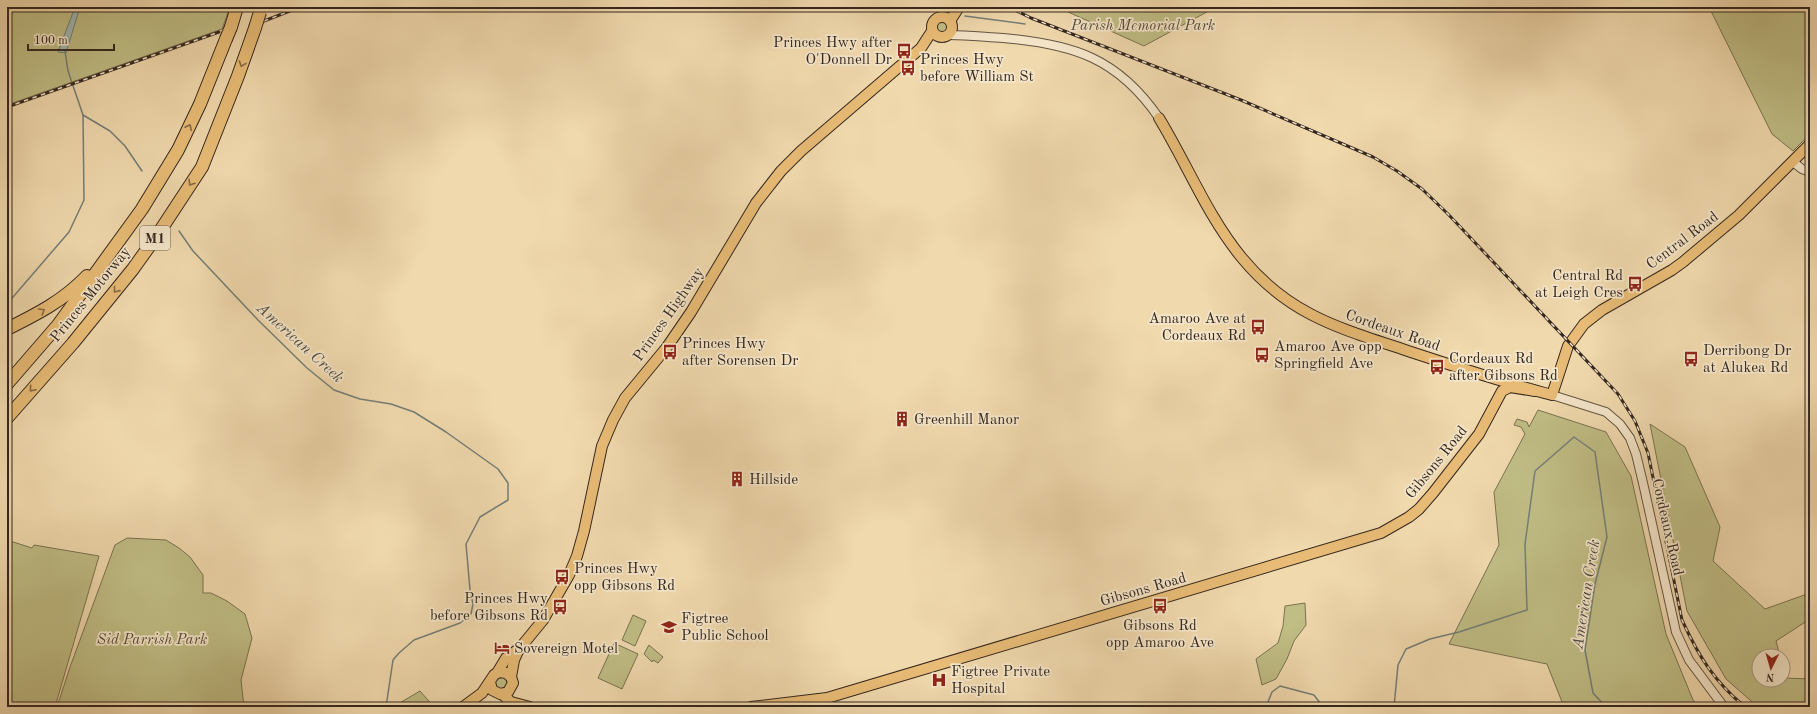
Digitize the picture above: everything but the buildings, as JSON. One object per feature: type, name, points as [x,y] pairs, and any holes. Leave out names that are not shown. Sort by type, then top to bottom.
[{"type":"highway","name":"Princes Motorway","points":[[7,384],[58,325],[142,209],[178,150],[200,104],[231,27],[237,7]]},
{"type":"highway","name":"Princes Motorway","points":[[7,418],[73,343],[132,269],[158,234],[202,167],[238,76],[261,10]]},
{"type":"highway","points":[[7,329],[43,312],[77,286],[104,258],[142,209]]},
{"type":"main road","name":"Princes Highway","points":[[511,677],[514,660],[520,648],[552,608],[577,556],[584,531],[602,446],[613,420],[625,398],[679,330],[704,292],[756,203],[781,171],[801,151],[945,28],[958,9]]},
{"type":"main road","name":"Cordeaux Road","points":[[1159,118],[1225,234],[1246,263],[1278,294],[1303,311],[1340,329],[1535,391],[1552,395]]},
{"type":"main road","name":"Central Road","points":[[1552,395],[1568,346],[1584,324],[1602,310],[1672,270],[1683,262],[1739,215],[1794,162],[1810,144]]},
{"type":"main road","name":"Gibsons Road","points":[[1490,412],[1497,379]]},
{"type":"main road","name":"Gibsons Road","points":[[751,707],[827,698],[1381,533],[1409,517],[1422,505],[1479,434],[1499,396],[1506,388],[1535,391]]},
{"type":"main road","name":"Princes Highway","points":[[496,673],[506,658],[520,648]]},
{"type":"main road","points":[[463,707],[482,693],[490,682],[492,676],[496,673],[504,672],[511,677],[512,688],[516,699],[528,707]]},
{"type":"main road","points":[[490,682],[490,686],[511,702],[528,707]]},
{"type":"main road","points":[[471,707],[499,694],[508,692],[512,688]]},
{"type":"street","name":"Cordeaux Road","points":[[945,28],[968,35],[1043,42],[1089,56],[1106,65],[1130,82],[1148,102],[1159,118]]},
{"type":"street","points":[[1794,162],[1802,169],[1810,172]]},
{"type":"street","name":"Cordeaux Road","points":[[1552,395],[1606,412],[1620,424],[1630,438],[1640,468],[1676,632],[1696,670],[1724,707]]},
{"type":"green space","points":[[7,7],[230,7],[222,29],[7,105]]},
{"type":"green space","name":"Parish Memorial Park","points":[[1057,7],[1216,7],[1144,46]]},
{"type":"green space","points":[[1709,7],[1806,7],[1810,10],[1810,134],[1793,151],[1772,134]]},
{"type":"green space","points":[[943,21],[946,22],[946,32],[939,33],[936,32],[935,25],[936,22]]},
{"type":"green space","points":[[1538,410],[1606,432],[1631,476],[1666,634],[1693,700],[1700,707],[1564,707],[1547,664],[1449,644],[1499,545],[1494,492],[1525,434],[1521,427],[1514,425],[1517,419],[1527,422],[1529,427]]},
{"type":"green space","points":[[1650,424],[1685,447],[1720,527],[1713,561],[1765,609],[1810,593],[1810,619],[1776,641],[1778,648],[1751,648],[1751,688],[1791,688],[1791,678],[1810,679],[1810,707],[1758,707],[1726,679],[1687,611]]},
{"type":"green space","name":"Sid Parrish Park","points":[[127,538],[166,540],[179,548],[190,557],[203,575],[203,593],[211,593],[227,601],[245,614],[252,638],[241,680],[244,707],[57,707],[70,667],[115,545]]},
{"type":"green space","points":[[7,540],[32,548],[34,545],[99,556],[55,707],[7,707]]},
{"type":"green space","points":[[1305,603],[1306,625],[1294,641],[1287,659],[1276,679],[1262,685],[1256,659],[1278,643],[1283,626],[1285,606]]},
{"type":"green space","points":[[633,615],[646,621],[635,646],[622,640]]},
{"type":"green space","points":[[614,643],[638,654],[622,689],[598,678]]},
{"type":"green space","points":[[649,645],[663,657],[658,663],[653,660],[652,662],[644,654]]},
{"type":"green space","points":[[499,677],[503,677],[507,683],[503,689],[499,689],[495,685],[495,681]]},
{"type":"green space","points":[[420,691],[434,707],[397,707],[398,704]]},
{"type":"water","points":[[75,7],[80,7],[66,53],[58,52]]},
{"type":"waterway","points":[[965,16],[1025,24]]},
{"type":"waterway","name":"American Creek","points":[[65,51],[68,71],[83,115],[110,131],[125,146],[142,171]]},
{"type":"waterway","points":[[7,304],[69,232],[84,200],[83,115]]},
{"type":"waterway","name":"American Creek","points":[[179,231],[193,251],[258,320],[307,368],[334,390],[360,399],[391,404],[414,412],[446,432],[498,469],[508,483],[508,500],[480,517],[466,544],[470,590],[473,604],[471,614],[460,623],[414,640],[399,653],[393,660],[386,707]]},
{"type":"waterway","name":"American Creek","points":[[1394,707],[1398,665],[1406,649],[1430,639],[1459,632],[1527,610],[1525,544],[1535,471],[1574,437],[1595,452],[1607,537],[1595,584],[1585,650],[1593,693],[1606,707]]},
{"type":"waterway","name":"American Creek","points":[[1266,707],[1272,692],[1280,686],[1314,695],[1323,707]]},
{"type":"railway","points":[[264,21],[300,7]]},
{"type":"railway","points":[[1009,7],[1031,18],[1241,100],[1373,157],[1397,171],[1422,189],[1448,214],[1618,394],[1635,421],[1648,453],[1682,620],[1708,668],[1724,688],[1745,707]]},
{"type":"railway","points":[[7,107],[219,32]]},
{"type":"place","name":"Princes Hwy after O'Donnell Dr","points":[[904,51]]},
{"type":"place","name":"Princes Hwy before William St","points":[[908,68]]},
{"type":"place","name":"Central Rd at Leigh Cres","points":[[1635,284]]},
{"type":"place","name":"Amaroo Ave at Cordeaux Rd","points":[[1258,327]]},
{"type":"place","name":"Princes Hwy after Sorensen Dr","points":[[670,352]]},
{"type":"place","name":"Amaroo Ave opp Springfield Ave","points":[[1262,355]]},
{"type":"place","name":"Derribong Dr at Alukea Rd","points":[[1691,359]]},
{"type":"place","name":"Cordeaux Rd after Gibsons Rd","points":[[1437,367]]},
{"type":"place","name":"Greenhill Manor","points":[[902,419]]},
{"type":"place","name":"Hillside","points":[[737,479]]},
{"type":"place","name":"Princes Hwy opp Gibsons Rd","points":[[562,577]]},
{"type":"place","name":"Gibsons Rd opp Amaroo Ave","points":[[1160,606]]},
{"type":"place","name":"Princes Hwy before Gibsons Rd","points":[[560,607]]},
{"type":"place","name":"Figtree Public School","points":[[669,627]]},
{"type":"place","name":"Sovereign Motel","points":[[502,648]]},
{"type":"place","name":"Figtree Private Hospital","points":[[939,680]]}]
